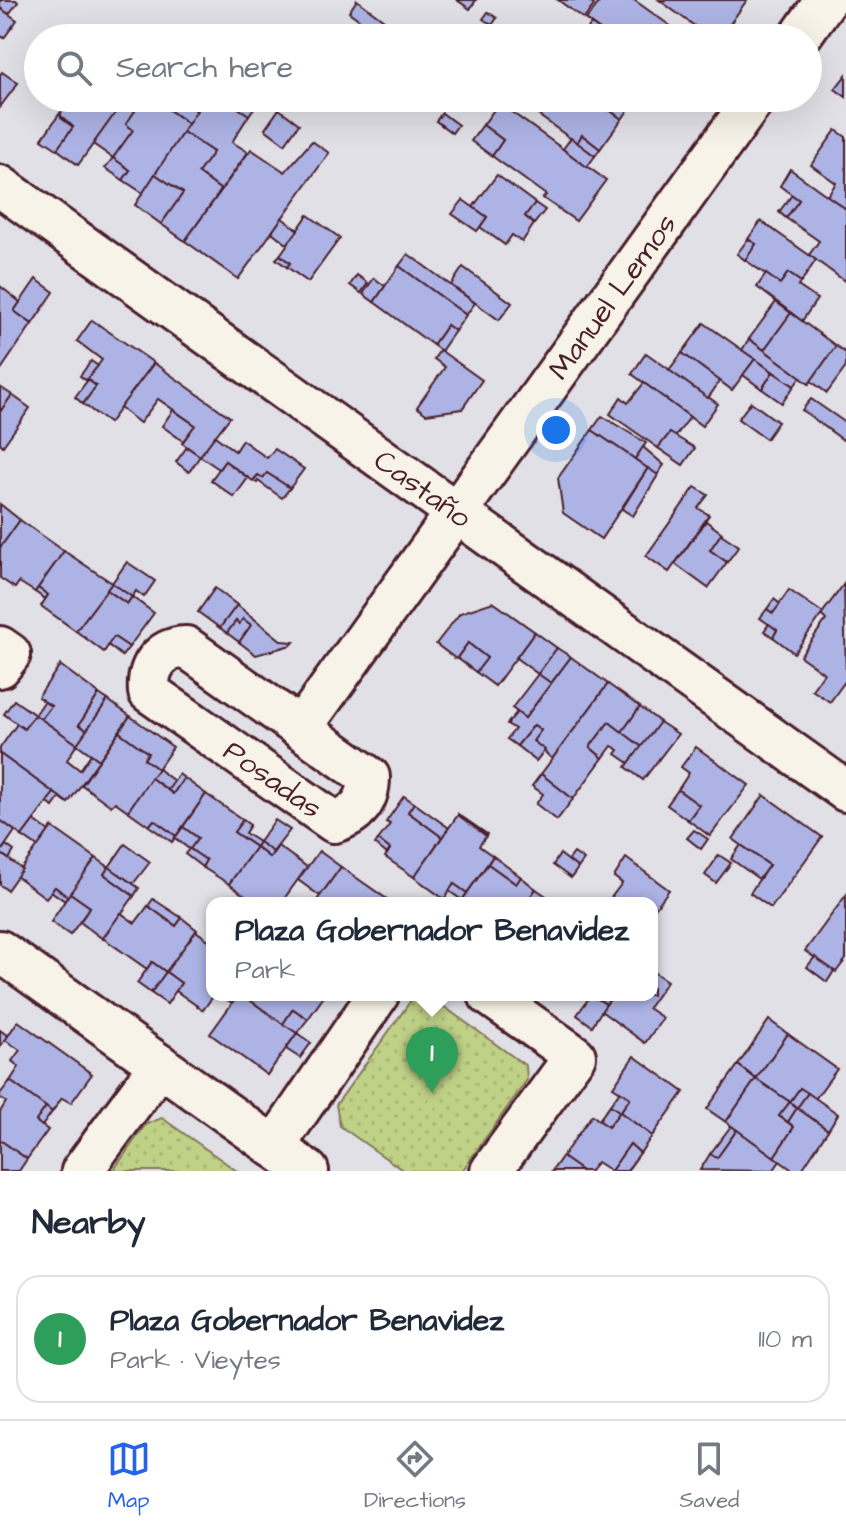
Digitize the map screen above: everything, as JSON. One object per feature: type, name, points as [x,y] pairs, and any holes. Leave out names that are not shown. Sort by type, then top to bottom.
[{"type":"street","points":[[809,24],[826,0]]},
{"type":"street","name":"Manuel Lemos","points":[[301,728],[745,112]]},
{"type":"street","name":"Castaño","points":[[0,186],[846,791]]},
{"type":"street","name":"Posadas","points":[[186,647],[301,728],[369,777],[367,795],[352,815],[334,822],[149,692],[151,670],[156,660],[166,652],[186,647]]},
{"type":"street","points":[[0,951],[308,1171]]},
{"type":"street","points":[[274,1147],[374,1001]]},
{"type":"street","points":[[491,1171],[575,1056],[497,1001]]},
{"type":"street","points":[[82,1171],[160,1065]]},
{"type":"green space","points":[[411,1001],[436,1001],[526,1066],[527,1080],[462,1171],[404,1171],[340,1126],[336,1105]]},
{"type":"green space","points":[[162,1118],[237,1171],[113,1171],[146,1124]]},
{"type":"building","points":[[0,0],[18,2],[9,14],[0,8]]},
{"type":"building","points":[[357,0],[384,20],[381,24],[365,24],[349,12]]},
{"type":"building","points":[[457,0],[476,0],[470,9]]},
{"type":"building","points":[[558,0],[587,0],[594,5],[584,19]]},
{"type":"building","points":[[601,0],[634,0],[668,24],[592,24],[586,20]]},
{"type":"building","points":[[659,0],[747,0],[730,24],[692,24]]},
{"type":"building","points":[[0,8],[17,20],[4,38],[0,35]]},
{"type":"building","points":[[488,12],[497,18],[493,24],[483,19]]},
{"type":"building","points":[[2,72],[18,83],[0,107],[0,75]]},
{"type":"building","points":[[846,75],[846,97],[835,89]]},
{"type":"building","points":[[62,112],[116,112],[78,165],[57,149],[73,127],[60,115]]},
{"type":"building","points":[[116,112],[134,112],[126,124],[133,130],[113,158],[93,144]]},
{"type":"building","points":[[134,112],[172,112],[189,124],[143,193],[123,180],[130,170],[113,158],[133,130],[126,124]]},
{"type":"building","points":[[172,112],[196,112],[189,124]]},
{"type":"building","points":[[196,112],[244,112],[249,115],[232,142],[248,152],[221,190],[198,173],[213,152],[183,132]]},
{"type":"building","points":[[277,112],[283,112],[299,124],[285,144],[265,129]]},
{"type":"building","points":[[492,112],[512,112],[606,180],[576,221],[492,156],[503,140],[483,125]]},
{"type":"building","points":[[540,112],[612,112],[622,119],[600,149],[582,135],[577,143],[538,115]]},
{"type":"building","points":[[612,112],[627,112],[622,119]]},
{"type":"building","points":[[60,113],[61,118],[73,127],[57,149],[42,139]]},
{"type":"building","points":[[442,113],[458,125],[452,133],[436,121]]},
{"type":"building","points":[[483,125],[503,140],[492,156],[471,141]]},
{"type":"building","points":[[836,130],[846,137],[846,209],[827,196],[836,183],[811,165]]},
{"type":"building","points":[[183,132],[213,152],[198,173],[221,190],[185,241],[161,224],[183,193],[155,174]]},
{"type":"building","points":[[582,135],[600,149],[595,156],[577,143]]},
{"type":"building","points":[[571,138],[595,156],[587,167],[563,149]]},
{"type":"building","points":[[312,141],[329,153],[238,279],[185,241],[251,149],[285,172]]},
{"type":"building","points":[[113,158],[130,170],[123,180],[105,168]]},
{"type":"building","points":[[790,169],[846,209],[846,282],[809,255],[819,241],[786,218],[799,200],[780,186]]},
{"type":"building","points":[[155,174],[183,193],[161,224],[135,205]]},
{"type":"building","points":[[497,175],[535,203],[525,216],[534,224],[522,242],[512,235],[505,245],[480,227],[487,217],[473,207]]},
{"type":"building","points":[[792,195],[799,200],[786,218],[779,212]]},
{"type":"building","points":[[463,200],[487,217],[477,231],[452,214]]},
{"type":"building","points":[[535,203],[545,210],[534,224],[525,216]]},
{"type":"building","points":[[308,215],[340,238],[308,282],[287,267],[290,263],[280,255]]},
{"type":"building","points":[[282,218],[298,230],[287,244],[272,232]]},
{"type":"building","points":[[761,221],[816,260],[801,282],[788,273],[780,284],[745,260],[756,244],[748,239]]},
{"type":"building","points":[[748,239],[756,244],[745,260],[737,254]]},
{"type":"building","points":[[408,254],[475,303],[466,315],[399,266]]},
{"type":"building","points":[[280,255],[290,263],[287,267],[276,259]]},
{"type":"building","points":[[399,266],[466,315],[455,331],[447,325],[433,345],[374,302]]},
{"type":"building","points":[[463,267],[512,303],[499,320],[451,285]]},
{"type":"building","points":[[788,273],[801,282],[798,286],[817,299],[802,321],[757,287],[766,274],[780,284]]},
{"type":"building","points":[[357,275],[368,283],[361,293],[350,285]]},
{"type":"building","points":[[374,278],[385,286],[374,302],[363,294]]},
{"type":"building","points":[[36,279],[54,292],[32,324],[14,311]]},
{"type":"building","points":[[0,286],[20,302],[14,311],[32,324],[0,371]]},
{"type":"building","points":[[776,302],[791,313],[764,350],[749,339]]},
{"type":"building","points":[[791,313],[836,346],[809,384],[764,350]]},
{"type":"building","points":[[92,320],[154,363],[109,423],[83,404],[96,386],[87,379],[102,360],[77,341]]},
{"type":"building","points":[[704,323],[755,359],[732,390],[682,353]]},
{"type":"building","points":[[447,325],[455,331],[441,351],[433,345]]},
{"type":"building","points":[[749,339],[801,377],[794,386],[742,350]]},
{"type":"building","points":[[836,346],[846,353],[846,367],[827,393],[811,381]]},
{"type":"building","points":[[440,350],[482,380],[462,409],[426,414],[417,407],[445,367],[434,359]]},
{"type":"building","points":[[646,353],[718,404],[702,426],[632,374]]},
{"type":"building","points":[[682,353],[720,381],[708,398],[669,370]]},
{"type":"building","points":[[755,359],[773,372],[762,389],[743,375]]},
{"type":"building","points":[[91,361],[98,366],[87,379],[96,386],[83,404],[75,397],[87,381],[80,376]]},
{"type":"building","points":[[154,363],[230,417],[200,456],[182,443],[195,425],[158,399],[140,423],[120,408]]},
{"type":"building","points":[[773,372],[794,386],[782,403],[762,389]]},
{"type":"building","points":[[644,383],[690,417],[675,437],[670,433],[658,448],[610,414],[621,397],[628,403]]},
{"type":"building","points":[[0,387],[12,395],[0,412]]},
{"type":"building","points":[[12,395],[30,408],[3,446],[0,443],[0,412]]},
{"type":"building","points":[[811,399],[846,423],[843,440],[802,410]]},
{"type":"building","points":[[751,402],[778,422],[766,439],[738,419]]},
{"type":"building","points":[[173,410],[195,425],[183,441],[162,426]]},
{"type":"building","points":[[602,416],[646,443],[635,459],[592,430]]},
{"type":"building","points":[[592,430],[648,468],[601,539],[563,513],[558,478]]},
{"type":"building","points":[[670,433],[695,448],[683,465],[658,448]]},
{"type":"building","points":[[215,436],[235,451],[242,440],[267,458],[275,449],[304,469],[290,488],[267,473],[263,478],[258,475],[253,481],[225,461],[219,469],[200,456]]},
{"type":"building","points":[[187,447],[200,456],[189,472],[176,462]]},
{"type":"building","points":[[643,447],[664,465],[657,475],[635,459]]},
{"type":"building","points":[[225,461],[248,478],[234,497],[211,480]]},
{"type":"building","points":[[648,468],[658,475],[633,516],[622,509]]},
{"type":"building","points":[[267,473],[290,488],[282,498],[258,481],[253,481],[258,475],[263,478]]},
{"type":"building","points":[[695,487],[708,495],[698,508],[709,515],[669,572],[646,556]]},
{"type":"building","points":[[0,504],[20,520],[0,548]]},
{"type":"building","points":[[20,520],[64,551],[35,592],[19,582],[15,588],[0,578],[0,548]]},
{"type":"building","points":[[706,521],[722,533],[710,550],[727,562],[708,588],[675,564]]},
{"type":"building","points":[[721,534],[739,546],[727,562],[710,550]]},
{"type":"building","points":[[64,551],[112,583],[76,631],[41,606],[48,595],[38,588]]},
{"type":"building","points":[[127,562],[155,581],[144,597],[136,591],[132,597],[112,583]]},
{"type":"building","points":[[112,583],[132,597],[127,604],[107,590]]},
{"type":"building","points":[[844,584],[846,680],[830,702],[812,690],[824,673],[800,656],[826,620],[821,615]]},
{"type":"building","points":[[38,588],[48,595],[45,599],[35,592]]},
{"type":"building","points":[[215,588],[237,605],[220,628],[198,612]]},
{"type":"building","points":[[107,590],[127,604],[132,597],[154,613],[129,647],[114,637],[104,652],[76,631]]},
{"type":"building","points":[[789,590],[823,613],[794,653],[773,637],[777,630],[760,618],[767,609],[773,613]]},
{"type":"building","points":[[774,599],[780,604],[773,613],[767,609]]},
{"type":"building","points":[[493,602],[535,632],[495,686],[476,672],[487,658],[468,643],[456,659],[436,644],[460,613]]},
{"type":"building","points":[[237,605],[282,641],[294,642],[256,655],[239,642],[251,625],[243,619],[239,624],[236,621],[227,633],[220,628]]},
{"type":"building","points":[[243,619],[251,625],[239,642],[227,633],[236,621],[239,624]]},
{"type":"building","points":[[769,624],[777,630],[773,637],[764,631]]},
{"type":"building","points":[[535,632],[557,648],[538,674],[516,658]]},
{"type":"building","points":[[114,637],[129,647],[122,656],[108,645]]},
{"type":"building","points":[[468,643],[487,658],[476,672],[457,658]]},
{"type":"building","points":[[557,648],[571,657],[551,683],[538,674]]},
{"type":"building","points":[[571,657],[608,684],[552,759],[533,741],[541,730],[534,725],[517,746],[507,739],[515,729],[507,724],[517,712],[525,718]]},
{"type":"building","points":[[60,665],[99,694],[79,725],[87,730],[77,744],[41,719],[51,706],[38,697]]},
{"type":"building","points":[[538,674],[551,683],[525,718],[512,708]]},
{"type":"building","points":[[608,684],[640,707],[622,732],[609,722],[590,747],[603,758],[573,799],[541,774]]},
{"type":"building","points":[[99,694],[108,700],[87,730],[79,725]]},
{"type":"building","points":[[14,700],[35,715],[24,729],[4,714]]},
{"type":"building","points":[[108,700],[130,716],[99,760],[77,744]]},
{"type":"building","points":[[44,702],[51,706],[41,719],[35,715]]},
{"type":"building","points":[[640,707],[660,722],[642,747],[622,732]]},
{"type":"building","points":[[35,715],[77,744],[67,760],[80,770],[91,754],[99,760],[68,803],[0,754],[0,748],[17,724],[24,729]]},
{"type":"building","points":[[130,716],[173,747],[158,769],[144,759],[148,753],[119,732]]},
{"type":"building","points":[[609,722],[642,747],[629,763],[616,754],[619,750],[612,746],[603,758],[590,747]]},
{"type":"building","points":[[660,722],[678,734],[643,780],[626,767]]},
{"type":"building","points":[[534,725],[541,730],[533,741],[545,750],[536,761],[517,746]]},
{"type":"building","points":[[119,732],[148,753],[144,759],[158,769],[128,811],[115,802],[111,806],[82,785]]},
{"type":"building","points":[[696,747],[749,785],[710,836],[688,820],[699,805],[678,790],[689,773],[681,767]]},
{"type":"building","points":[[0,754],[54,793],[22,836],[0,820]]},
{"type":"building","points":[[158,769],[174,781],[168,790],[151,778]]},
{"type":"building","points":[[179,774],[184,778],[173,794],[168,790]]},
{"type":"building","points":[[541,774],[573,799],[557,820],[536,804],[543,794],[532,786]]},
{"type":"building","points":[[151,778],[173,794],[184,778],[206,794],[176,836],[154,820],[149,826],[128,811]]},
{"type":"building","points":[[678,790],[699,805],[688,820],[667,805]]},
{"type":"building","points":[[54,793],[60,797],[53,807],[47,802]]},
{"type":"building","points":[[206,794],[243,820],[234,832],[256,847],[229,884],[202,867],[206,860],[190,849],[198,838],[183,827]]},
{"type":"building","points":[[764,795],[822,837],[771,908],[750,893],[769,865],[733,839]]},
{"type":"building","points":[[404,796],[414,803],[408,812],[442,837],[414,877],[385,857],[390,849],[378,840]]},
{"type":"building","points":[[414,803],[449,828],[442,837],[408,812]]},
{"type":"building","points":[[458,815],[487,834],[486,836]]},
{"type":"building","points":[[458,815],[486,836],[479,846],[493,856],[467,893],[454,884],[445,897],[441,897],[414,877]]},
{"type":"building","points":[[0,820],[15,831],[0,853]]},
{"type":"building","points":[[34,820],[49,831],[38,847],[22,836]]},
{"type":"building","points":[[154,820],[176,836],[172,842],[149,826]]},
{"type":"building","points":[[243,820],[250,825],[245,833],[259,842],[256,847],[234,832]]},
{"type":"building","points":[[275,820],[290,830],[273,852],[259,842]]},
{"type":"building","points":[[52,827],[96,858],[68,897],[55,887],[46,898],[16,876]]},
{"type":"building","points":[[183,827],[198,838],[190,849],[206,860],[202,867],[185,854],[189,849],[175,838]]},
{"type":"building","points":[[694,830],[708,839],[701,849],[687,838]]},
{"type":"building","points":[[378,840],[390,849],[387,854],[375,844]]},
{"type":"building","points":[[259,842],[273,852],[270,858],[256,847]]},
{"type":"building","points":[[125,844],[150,862],[133,884],[109,867]]},
{"type":"building","points":[[6,845],[14,851],[9,859],[0,853]]},
{"type":"building","points":[[741,845],[769,865],[759,879],[731,859]]},
{"type":"building","points":[[278,846],[307,867],[285,897],[247,897],[229,884],[256,847],[270,858]]},
{"type":"building","points":[[319,851],[341,867],[320,896],[298,880]]},
{"type":"building","points":[[0,853],[22,869],[7,890],[0,885]]},
{"type":"building","points":[[574,853],[584,860],[578,868],[568,861]]},
{"type":"building","points":[[560,854],[578,868],[571,878],[553,865]]},
{"type":"building","points":[[719,855],[731,863],[716,883],[705,875]]},
{"type":"building","points":[[493,856],[521,877],[516,884],[488,864]]},
{"type":"building","points":[[96,858],[109,867],[104,874],[134,896],[103,939],[80,922],[90,907],[70,893]]},
{"type":"building","points":[[626,858],[669,890],[658,904],[658,897],[612,897],[622,883],[614,877]]},
{"type":"building","points":[[488,864],[516,884],[521,877],[536,889],[530,897],[464,897]]},
{"type":"building","points":[[109,867],[139,888],[134,896],[104,874]]},
{"type":"building","points":[[341,867],[384,897],[319,897]]},
{"type":"building","points":[[454,884],[467,893],[464,897],[458,897],[449,891]]},
{"type":"building","points":[[55,887],[68,897],[65,901],[51,891]]},
{"type":"building","points":[[536,889],[548,897],[530,897]]},
{"type":"building","points":[[70,893],[90,907],[70,935],[51,922]]},
{"type":"building","points":[[846,895],[846,959],[836,972],[805,951]]},
{"type":"building","points":[[153,899],[182,918],[176,926],[148,906]]},
{"type":"building","points":[[148,906],[176,926],[182,918],[197,930],[166,972],[152,962],[147,969],[103,938],[121,913],[135,923]]},
{"type":"building","points":[[196,931],[206,938],[206,1001],[210,1001],[203,1010],[176,991],[181,983],[166,972]]},
{"type":"building","points":[[815,957],[834,971],[827,982],[807,967]]},
{"type":"building","points":[[152,962],[166,972],[151,993],[137,983]]},
{"type":"building","points":[[166,972],[181,983],[167,1004],[151,993]]},
{"type":"building","points":[[658,975],[667,981],[658,994]]},
{"type":"building","points":[[234,1001],[252,1001],[297,1033],[267,1075],[210,1034]]},
{"type":"building","points":[[251,1001],[321,1001],[308,1019],[293,1009],[283,1024]]},
{"type":"building","points":[[587,1001],[606,1004],[592,1026],[577,1015]]},
{"type":"building","points":[[609,1001],[653,1001],[648,1008],[663,1018],[645,1043],[601,1011]]},
{"type":"building","points":[[293,1009],[308,1019],[297,1033],[283,1024]]},
{"type":"building","points":[[769,1020],[788,1034],[756,1079],[738,1065]]},
{"type":"building","points":[[18,1021],[92,1074],[71,1103],[62,1098],[52,1112],[10,1081],[19,1067],[12,1061],[20,1050],[5,1040]]},
{"type":"building","points":[[0,1030],[8,1036],[0,1047]]},
{"type":"building","points":[[297,1033],[311,1043],[300,1058],[286,1049]]},
{"type":"building","points":[[788,1034],[837,1069],[815,1099],[800,1088],[790,1102],[756,1079]]},
{"type":"building","points":[[634,1056],[684,1092],[652,1136],[620,1112],[630,1098],[613,1087]]},
{"type":"building","points":[[738,1065],[756,1079],[726,1122],[707,1109]]},
{"type":"building","points":[[756,1079],[790,1102],[779,1116],[794,1127],[774,1157],[726,1122]]},
{"type":"building","points":[[10,1081],[46,1107],[36,1121],[48,1130],[27,1159],[0,1140],[0,1112],[6,1102],[0,1094]]},
{"type":"building","points":[[800,1088],[808,1093],[797,1108],[790,1102]]},
{"type":"building","points":[[620,1091],[630,1098],[620,1112],[610,1105]]},
{"type":"building","points":[[808,1093],[838,1114],[828,1130],[797,1108]]},
{"type":"building","points":[[790,1102],[797,1108],[788,1122],[779,1116]]},
{"type":"building","points":[[610,1105],[620,1112],[608,1127],[599,1120]]},
{"type":"building","points":[[46,1107],[52,1112],[42,1126],[36,1121]]},
{"type":"building","points":[[797,1108],[828,1130],[801,1171],[794,1171],[774,1157],[794,1127],[788,1122]]},
{"type":"building","points":[[620,1112],[652,1136],[640,1153],[630,1144],[611,1171],[597,1162],[590,1171],[582,1171],[562,1157],[592,1115],[608,1127]]},
{"type":"building","points":[[731,1126],[737,1130],[717,1158],[710,1154]]},
{"type":"building","points":[[737,1130],[780,1161],[773,1171],[700,1170],[710,1154],[717,1158]]},
{"type":"building","points":[[0,1140],[27,1159],[19,1171],[0,1171]]},
{"type":"building","points":[[630,1144],[640,1153],[627,1171],[611,1171]]},
{"type":"building","points":[[562,1157],[582,1171],[552,1171]]},
{"type":"place","name":"Plaza Gobernador Benavidez","points":[[432,1093]]}]
